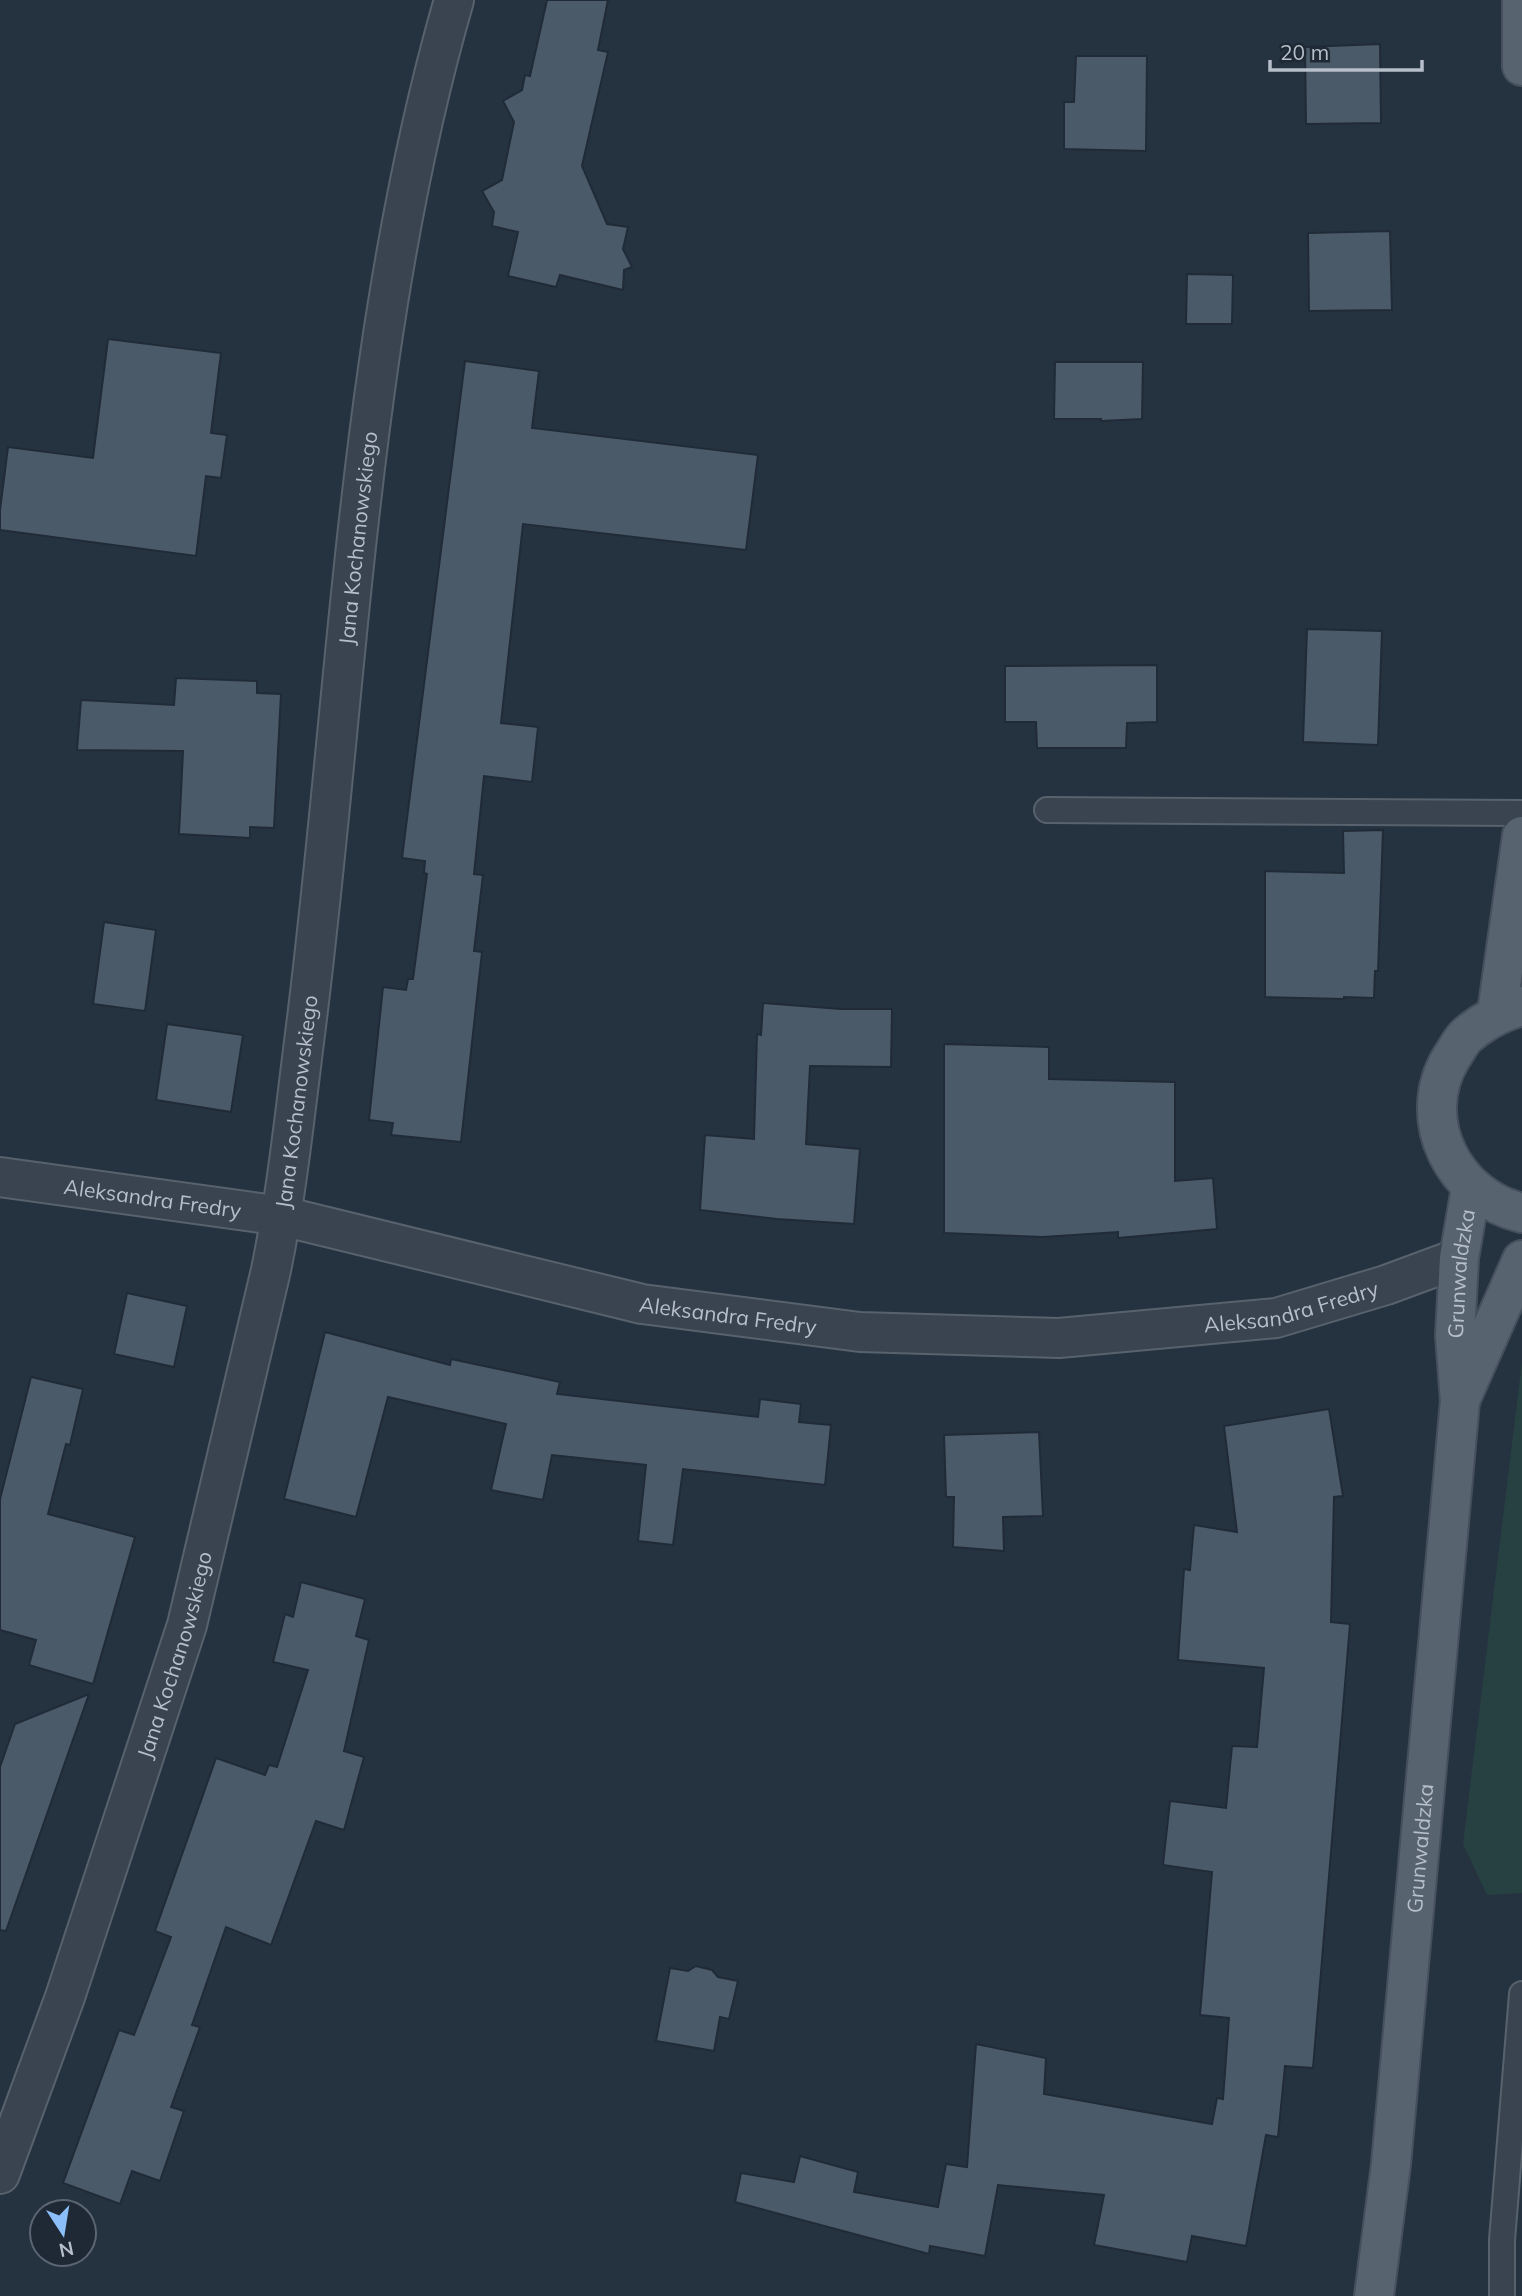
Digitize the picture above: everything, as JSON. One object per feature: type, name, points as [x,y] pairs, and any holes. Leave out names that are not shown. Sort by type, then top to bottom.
[{"type":"main road","points":[[1522,0],[1522,66]]},
{"type":"main road","points":[[1522,836],[1510,1009],[1464,1038],[1442,1073],[1436,1115],[1446,1155],[1471,1188],[1508,1209],[1522,1213]]},
{"type":"main road","name":"Grunwaldzka","points":[[1374,2296],[1391,2164],[1460,1401],[1455,1336],[1459,1258],[1471,1188]]},
{"type":"main road","name":"Grunwaldzka","points":[[1460,1401],[1521,1269]]},
{"type":"street","name":"Jana Kochanowskiego","points":[[0,2174],[65,1997],[187,1625],[282,1216],[322,903],[374,396],[404,211],[454,0]]},
{"type":"street","name":"Aleksandra Fredry","points":[[0,1177],[282,1216],[642,1304],[860,1332],[1059,1338],[1276,1318],[1386,1285],[1459,1258]]},
{"type":"lane","points":[[1046,810],[1522,813]]},
{"type":"lane","points":[[1502,2296],[1502,2239],[1522,1994]]},
{"type":"green space","points":[[1522,1362],[1522,1893],[1487,1895],[1463,1844]]},
{"type":"building","points":[[547,0],[608,0],[598,50],[608,52],[582,166],[607,224],[628,227],[623,249],[632,267],[624,270],[623,290],[560,275],[556,287],[508,276],[518,232],[492,226],[494,212],[482,191],[502,180],[514,122],[503,101],[522,90],[525,75],[530,76]]},
{"type":"building","points":[[1380,44],[1381,123],[1306,124],[1305,47]]},
{"type":"building","points":[[1076,56],[1147,56],[1146,151],[1064,149],[1064,102],[1074,102]]},
{"type":"building","points":[[1390,231],[1392,310],[1309,311],[1308,233]]},
{"type":"building","points":[[1187,274],[1233,275],[1232,324],[1186,324]]},
{"type":"building","points":[[108,339],[221,353],[211,433],[227,435],[221,478],[206,476],[196,556],[0,530],[8,447],[93,458]]},
{"type":"building","points":[[465,361],[539,371],[532,428],[758,455],[746,550],[523,524],[501,723],[538,727],[532,782],[484,776],[474,874],[483,875],[474,951],[482,952],[461,1142],[391,1135],[393,1123],[369,1120],[383,987],[406,990],[408,979],[413,979],[427,874],[424,873],[425,861],[402,858]]},
{"type":"building","points":[[1055,362],[1143,362],[1142,419],[1054,419]]},
{"type":"building","points":[[1307,629],[1382,631],[1378,745],[1303,742]]},
{"type":"building","points":[[1157,665],[1157,722],[1127,723],[1126,748],[1037,748],[1036,722],[1005,722],[1005,666]]},
{"type":"building","points":[[176,678],[257,681],[257,693],[281,694],[274,828],[250,827],[250,838],[179,834],[183,751],[77,750],[81,700],[174,705]]},
{"type":"building","points":[[1383,830],[1378,971],[1375,971],[1374,998],[1265,997],[1265,871],[1344,873],[1343,831]]},
{"type":"building","points":[[104,922],[156,930],[145,1011],[93,1004]]},
{"type":"building","points":[[763,1003],[841,1009],[892,1009],[891,1067],[810,1066],[806,1144],[860,1149],[854,1224],[700,1210],[705,1135],[754,1139],[757,1034],[761,1035]]},
{"type":"building","points":[[167,1024],[243,1035],[231,1112],[156,1100]]},
{"type":"building","points":[[944,1044],[1049,1047],[1049,1079],[1175,1082],[1175,1181],[1213,1178],[1217,1229],[1118,1238],[1118,1232],[1043,1237],[944,1233]]},
{"type":"building","points":[[127,1293],[187,1306],[174,1367],[114,1354]]},
{"type":"building","points":[[325,1332],[450,1365],[451,1359],[560,1382],[557,1394],[758,1417],[760,1399],[801,1404],[799,1422],[831,1425],[825,1485],[683,1469],[673,1545],[638,1541],[646,1465],[552,1455],[543,1500],[491,1490],[506,1424],[388,1397],[356,1517],[284,1499]]},
{"type":"building","points":[[31,1377],[83,1389],[70,1445],[66,1444],[48,1514],[135,1537],[93,1684],[29,1665],[36,1640],[0,1630],[0,1499]]},
{"type":"building","points":[[1329,1409],[1343,1496],[1334,1497],[1331,1622],[1350,1624],[1313,2068],[1285,2066],[1278,2137],[1266,2135],[1246,2246],[1192,2236],[1187,2262],[1094,2245],[1104,2195],[998,2185],[985,2256],[930,2246],[929,2254],[735,2202],[741,2173],[794,2182],[800,2156],[858,2172],[854,2192],[938,2207],[946,2164],[967,2167],[976,2044],[1046,2058],[1044,2094],[1212,2124],[1217,2098],[1223,2099],[1229,2018],[1200,2015],[1212,1872],[1163,1865],[1170,1801],[1226,1808],[1232,1746],[1257,1747],[1264,1668],[1178,1660],[1184,1569],[1190,1570],[1194,1525],[1237,1532],[1224,1426]]},
{"type":"building","points":[[1039,1432],[1043,1516],[1003,1517],[1004,1551],[953,1547],[954,1497],[946,1497],[944,1435]]},
{"type":"building","points":[[301,1582],[365,1599],[356,1636],[369,1640],[344,1751],[364,1757],[344,1830],[316,1821],[271,1945],[226,1927],[192,2025],[200,2027],[171,2107],[184,2111],[160,2181],[132,2171],[120,2204],[63,2183],[119,2030],[134,2035],[171,1937],[155,1931],[216,1758],[265,1775],[269,1765],[277,1767],[308,1670],[273,1662],[285,1614],[293,1617]]},
{"type":"building","points":[[89,1694],[6,1931],[0,1930],[0,1767],[15,1724]]},
{"type":"building","points":[[696,1966],[712,1970],[718,1977],[738,1981],[729,2019],[720,2017],[714,2051],[656,2041],[670,1968],[688,1971]]}]
